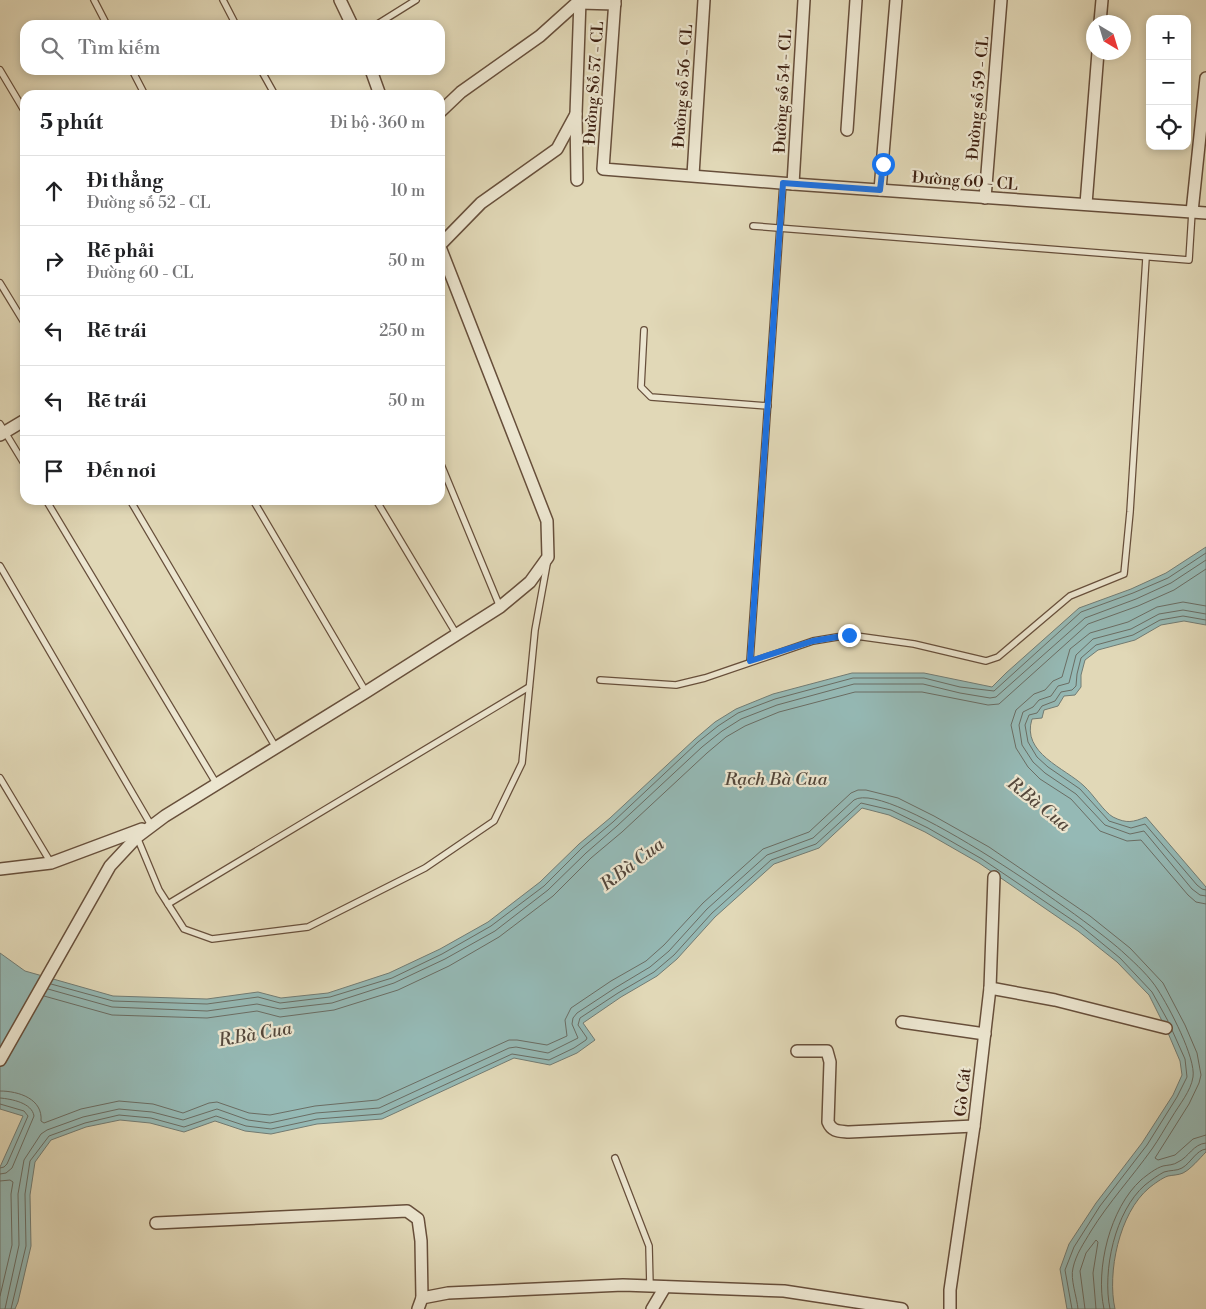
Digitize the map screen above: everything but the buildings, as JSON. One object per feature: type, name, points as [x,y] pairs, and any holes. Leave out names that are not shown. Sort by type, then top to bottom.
[{"type":"street","points":[[340,0],[350,20]]},
{"type":"street","name":"Đường số 56 - CL","points":[[693,175],[704,0]]},
{"type":"street","name":"Đường số 54 - CL","points":[[788,184],[804,0]]},
{"type":"street","points":[[847,130],[856,0]]},
{"type":"street","points":[[880,190],[896,0]]},
{"type":"street","name":"Đường số 59 - CL","points":[[985,198],[1002,0]]},
{"type":"street","points":[[1101,15],[1102,0]]},
{"type":"street","points":[[445,107],[462,92],[540,36],[580,1],[615,2]]},
{"type":"street","points":[[577,180],[576,114],[580,1]]},
{"type":"street","name":"Đường Số 57 - CL","points":[[603,169],[615,2]]},
{"type":"street","points":[[1086,204],[1097,60]]},
{"type":"street","points":[[373,75],[378,90]]},
{"type":"street","points":[[1192,212],[1206,78]]},
{"type":"street","points":[[445,241],[481,203],[557,149],[576,114]]},
{"type":"street","name":"Đường 60 - CL","points":[[603,169],[1206,213]]},
{"type":"street","points":[[0,1060],[110,866],[137,836],[275,746],[366,692],[500,607],[530,582],[548,557],[547,521],[445,259]]},
{"type":"street","points":[[2,430],[20,422]]},
{"type":"street","points":[[0,869],[51,863],[150,826]]},
{"type":"street","name":"Gò Cát","points":[[950,1309],[952,1277],[974,1126],[990,988],[994,877]]},
{"type":"street","points":[[990,988],[1055,1000],[1166,1028]]},
{"type":"street","points":[[902,1022],[985,1034]]},
{"type":"street","points":[[797,1051],[827,1051],[830,1062],[828,1122],[831,1128],[836,1131],[974,1126]]},
{"type":"street","points":[[156,1223],[407,1211],[418,1219],[421,1241],[420,1304],[448,1293],[622,1285],[784,1291],[902,1309]]},
{"type":"street","points":[[652,1309],[665,1287]]},
{"type":"lane","points":[[94,0],[104,20]]},
{"type":"lane","points":[[223,0],[233,20]]},
{"type":"lane","points":[[384,20],[416,0]]},
{"type":"lane","points":[[0,70],[20,104]]},
{"type":"lane","points":[[135,75],[142,90]]},
{"type":"lane","points":[[264,75],[272,90]]},
{"type":"lane","points":[[750,661],[780,229],[788,184]]},
{"type":"lane","points":[[753,226],[1189,260],[1192,212]]},
{"type":"lane","points":[[600,680],[676,685],[705,678],[813,641],[849,635],[914,644],[986,661],[998,657],[1070,596],[1124,574],[1130,512],[1146,258]]},
{"type":"lane","points":[[0,283],[20,316]]},
{"type":"lane","points":[[644,330],[641,387],[651,397],[768,406]]},
{"type":"lane","points":[[2,430],[20,457]]},
{"type":"lane","points":[[445,474],[500,607]]},
{"type":"lane","points":[[49,505],[216,784]]},
{"type":"lane","points":[[133,505],[275,746]]},
{"type":"lane","points":[[256,505],[366,692]]},
{"type":"lane","points":[[379,505],[457,635]]},
{"type":"lane","points":[[137,836],[159,890],[184,928],[212,939],[308,927],[425,868],[494,821],[522,763],[535,630],[548,557]]},
{"type":"lane","points":[[0,566],[150,826]]},
{"type":"lane","points":[[168,904],[530,686]]},
{"type":"lane","points":[[0,778],[51,863]]},
{"type":"lane","points":[[614,1158],[649,1246],[650,1286]]},
{"type":"water","name":"Rạch Bà Cua","points":[[1206,547],[1206,625],[1184,621],[1161,625],[1135,640],[1098,650],[1085,660],[1081,675],[1081,687],[1075,695],[1064,696],[1058,706],[1044,710],[1042,718],[1032,719],[1030,731],[1033,741],[1039,750],[1056,766],[1084,786],[1110,815],[1126,821],[1134,821],[1146,817],[1206,887],[1206,1152],[1186,1171],[1168,1176],[1149,1188],[1130,1212],[1123,1228],[1114,1261],[1113,1294],[1115,1309],[1067,1309],[1060,1269],[1069,1244],[1096,1203],[1142,1143],[1173,1095],[1182,1075],[1180,1061],[1149,995],[1117,962],[1078,931],[979,863],[925,832],[889,815],[862,808],[819,848],[774,864],[715,917],[677,959],[657,976],[621,997],[583,1023],[595,1040],[577,1053],[550,1065],[514,1058],[382,1119],[317,1124],[271,1134],[245,1131],[215,1121],[184,1132],[150,1123],[120,1120],[86,1127],[51,1140],[35,1162],[30,1195],[31,1246],[18,1302],[15,1309],[0,1309],[0,1167],[23,1116],[0,1109],[0,953],[25,971],[113,996],[207,999],[258,992],[281,998],[328,993],[389,973],[440,949],[488,922],[540,882],[695,739],[715,722],[736,709],[773,694],[852,673],[924,673],[992,687],[1079,608],[1131,589],[1166,573]]},
{"type":"route","points":[[849,635],[813,641],[750,661],[783,183],[880,190],[883,164]]},
{"type":"water label","name":"R.Bà Cua","points":[[1039,804]]},
{"type":"water label","name":"R.Bà Cua","points":[[632,864]]},
{"type":"water label","name":"R.Bà Cua","points":[[255,1034]]}]
